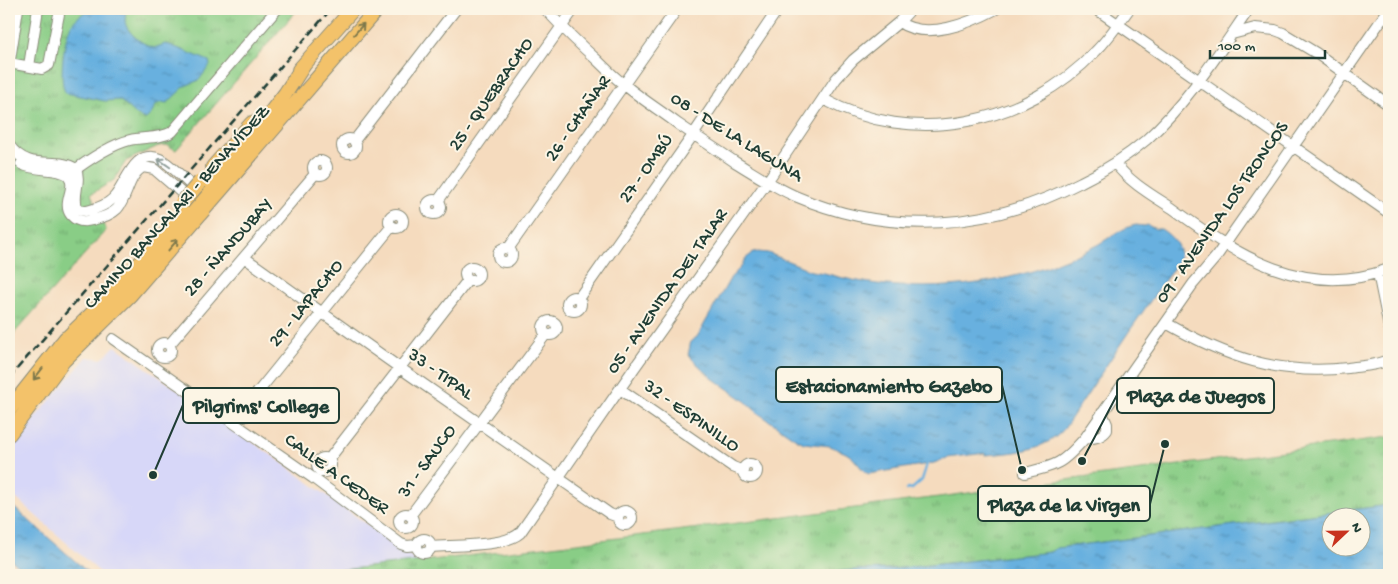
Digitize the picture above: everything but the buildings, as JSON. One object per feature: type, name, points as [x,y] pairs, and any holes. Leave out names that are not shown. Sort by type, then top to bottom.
[{"type":"main road","name":"CAMINO BANCALARI - BENAVÍDEZ","points":[[9,410],[100,297],[194,196],[305,63],[353,9]]},
{"type":"main road","name":"CAMINO BANCALARI - BENAVÍDEZ","points":[[9,434],[63,361],[130,295],[377,9]]},
{"type":"main road","points":[[63,361],[72,343],[122,291],[194,196],[261,132],[328,59],[346,45]]},
{"type":"main road","points":[[245,146],[285,94],[305,63]]},
{"type":"main road","points":[[60,345],[114,292],[161,240]]},
{"type":"street","points":[[9,26],[12,9]]},
{"type":"street","points":[[18,9],[9,64],[42,69],[49,65],[60,9]]},
{"type":"street","points":[[29,66],[38,9]]},
{"type":"street","points":[[9,154],[16,161],[28,167],[72,172],[125,142],[172,132],[277,9]]},
{"type":"street","points":[[354,141],[456,9]]},
{"type":"street","name":"08 - DE LA LAGUNA","points":[[545,9],[624,85],[693,134],[767,182],[806,201],[847,214],[886,221],[930,223],[973,219],[1016,210],[1065,191],[1115,163],[1146,140],[1186,98],[1249,9]]},
{"type":"street","name":"25 - QUEBRACHO","points":[[438,201],[574,9]]},
{"type":"street","name":"26 - CHAÑAR","points":[[508,249],[677,9]]},
{"type":"street","name":"27 - OMBÚ","points":[[578,299],[778,9]]},
{"type":"street","name":"05 - AVENIDA DEL TALAR","points":[[431,546],[499,542],[514,538],[520,533],[848,65],[899,22],[911,9]]},
{"type":"street","points":[[899,22],[912,29],[937,29],[968,23],[996,9]]},
{"type":"street","points":[[1096,9],[1389,213]]},
{"type":"street","points":[[823,99],[855,114],[892,123],[915,126],[937,125],[983,118],[1008,110],[1048,90],[1096,51],[1129,9]]},
{"type":"street","name":"09 - AVENIDA LOS TRONCOS","points":[[1025,472],[1057,464],[1066,459],[1085,438],[1389,9]]},
{"type":"street","points":[[1232,34],[1255,28],[1275,30],[1293,38],[1389,105]]},
{"type":"street","points":[[9,145],[17,153],[30,161],[67,165],[78,180],[75,202],[78,209],[87,211],[115,210],[121,204],[138,171],[146,167],[154,169],[194,196]]},
{"type":"street","points":[[1115,163],[1127,177],[1201,229],[1224,244],[1268,267],[1293,276],[1337,280],[1378,273],[1389,269]]},
{"type":"street","name":"28 - ÑANDUBAY","points":[[168,345],[245,258],[315,174]]},
{"type":"street","name":"29 - LAPACHO","points":[[249,403],[392,226]]},
{"type":"street","name":"33 - TIPAL","points":[[245,258],[479,423],[560,477],[610,514],[618,517]]},
{"type":"street","points":[[1378,273],[1389,327]]},
{"type":"street","points":[[329,459],[468,280]]},
{"type":"street","points":[[1166,323],[1194,339],[1228,354],[1263,364],[1286,368],[1335,369],[1358,367],[1389,359]]},
{"type":"street","name":"31 - SAUCO","points":[[410,516],[546,334]]},
{"type":"street","name":"CALLE A CEDER","points":[[113,339],[313,478],[401,544],[407,546],[417,545],[420,552],[424,553],[430,551],[431,546]]},
{"type":"street","name":"32 - ESPINILLO","points":[[620,389],[733,467],[743,471]]},
{"type":"shaded area","points":[[115,346],[274,457],[419,562],[293,575],[103,575],[9,492],[9,448],[87,357],[102,359]]},
{"type":"green space","points":[[9,9],[298,9],[176,150],[167,145],[158,146],[126,161],[114,180],[91,194],[106,230],[9,339]]},
{"type":"green space","points":[[1389,437],[1389,505],[1370,507],[1320,506],[1320,514],[1057,548],[1050,552],[892,569],[852,570],[805,575],[293,575],[567,544]]},
{"type":"water","points":[[89,9],[126,9],[126,25],[132,34],[145,44],[154,48],[165,44],[170,45],[209,61],[210,65],[199,80],[185,86],[167,103],[162,102],[155,105],[152,113],[146,119],[135,114],[119,100],[105,101],[66,93],[62,80],[62,71],[68,34],[73,22]]},
{"type":"water","points":[[1136,225],[1147,225],[1161,229],[1169,235],[1178,246],[1179,260],[1064,429],[1048,442],[1028,450],[947,458],[934,463],[869,474],[846,453],[830,446],[804,443],[796,439],[712,378],[688,355],[691,341],[697,337],[731,277],[741,267],[745,259],[753,253],[768,253],[809,270],[882,285],[910,287],[967,284],[1022,274],[1048,266],[1082,252],[1119,231]]},
{"type":"water","points":[[9,503],[91,575],[29,575],[9,558]]},
{"type":"water","points":[[1389,505],[1389,575],[805,575],[852,570],[892,569],[1050,552],[1057,548],[1320,514],[1320,556],[1370,556],[1370,507]]},
{"type":"waterway","points":[[906,490],[907,488],[912,489],[922,480],[927,464]]},
{"type":"railway","points":[[9,378],[331,9]]},
{"type":"place","name":"Plaza de la Virgen","points":[[1165,444]]},
{"type":"place","name":"Plaza de Juegos","points":[[1082,461]]},
{"type":"place","name":"Estacionamiento Gazebo","points":[[1022,470]]},
{"type":"place","name":"Pilgrims' College","points":[[153,475]]}]
